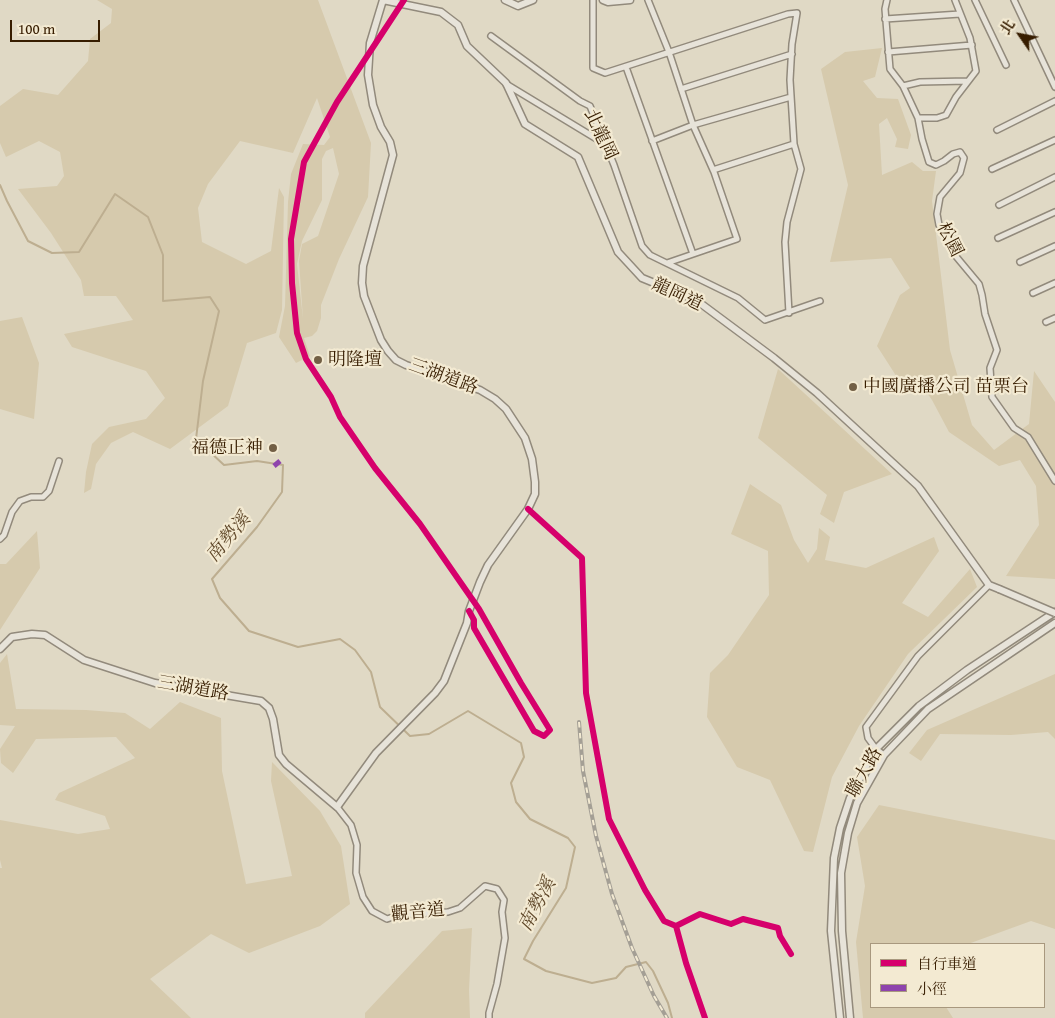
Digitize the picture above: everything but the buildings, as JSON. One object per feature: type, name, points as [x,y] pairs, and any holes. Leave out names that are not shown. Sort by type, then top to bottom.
[{"type":"street","name":"龍岡道","points":[[383,0],[441,12],[458,25],[467,46],[506,83],[525,124],[578,157],[618,252],[642,278],[696,300],[774,358],[817,393],[918,486],[988,585]]},
{"type":"street","name":"三湖道路","points":[[0,649],[12,637],[32,634],[45,635],[84,660],[154,682],[261,700],[269,708],[273,719],[279,755],[286,764],[337,807],[376,753],[444,681],[488,565],[528,509],[536,482],[526,438],[506,409],[495,399],[470,385],[406,365],[396,360],[381,340],[364,296],[362,283],[363,266],[392,155],[390,142],[381,127],[373,105],[368,75],[370,43],[383,0]]},
{"type":"street","points":[[505,0],[518,6],[534,0]]},
{"type":"street","points":[[593,0],[593,68],[605,73],[788,14],[797,14],[792,54],[791,97],[794,144],[801,169],[787,222],[789,313]]},
{"type":"street","points":[[603,0],[608,2],[630,0]]},
{"type":"street","points":[[648,0],[669,52],[693,125],[713,170],[737,239],[667,263]]},
{"type":"street","name":"松園","points":[[887,0],[885,19],[890,69],[903,86],[918,118],[929,162],[936,165],[953,154],[960,152],[964,158],[960,173],[940,197],[937,214],[939,225],[950,242],[954,254],[979,284],[985,314],[996,350],[990,368],[992,397],[1014,428],[1028,437],[1055,481]]},
{"type":"street","points":[[918,118],[937,118],[946,115],[956,96],[976,72],[972,45],[955,0]]},
{"type":"street","points":[[975,0],[1006,65]]},
{"type":"street","points":[[1014,0],[1055,87]]},
{"type":"street","points":[[885,19],[960,14]]},
{"type":"street","name":"北龍岡","points":[[491,36],[580,101],[590,106],[642,246],[650,255],[738,298],[765,320],[789,313],[820,300]]},
{"type":"street","points":[[888,52],[972,45]]},
{"type":"street","points":[[681,88],[792,54]]},
{"type":"street","points":[[626,67],[693,254]]},
{"type":"street","points":[[903,86],[920,82],[968,81]]},
{"type":"street","points":[[506,83],[605,144]]},
{"type":"street","points":[[652,141],[693,125],[782,98],[791,97]]},
{"type":"street","points":[[997,130],[1055,101]]},
{"type":"street","points":[[992,169],[1055,140]]},
{"type":"street","points":[[713,170],[794,144]]},
{"type":"street","points":[[999,205],[1055,177]]},
{"type":"street","points":[[998,238],[1055,212]]},
{"type":"street","points":[[1020,262],[1055,246]]},
{"type":"street","points":[[1033,293],[1055,283]]},
{"type":"street","points":[[1046,322],[1055,318]]},
{"type":"street","points":[[0,539],[4,535],[12,512],[20,501],[31,497],[43,497],[50,491],[59,460]]},
{"type":"street","points":[[884,755],[876,749],[868,738],[866,727],[918,656],[988,585],[1055,612]]},
{"type":"street","name":"聯大路","points":[[840,1018],[831,931],[834,858],[840,828],[856,785],[876,749],[926,701],[967,670],[1055,612]]},
{"type":"street","name":"聯大路","points":[[850,1018],[842,931],[841,873],[848,833],[857,803],[864,789],[884,755],[928,710],[1055,623]]},
{"type":"street","name":"觀音道","points":[[337,807],[351,825],[357,844],[356,873],[363,897],[372,910],[387,919],[399,915],[448,912],[460,908],[485,886],[497,889],[504,900],[502,912],[505,938],[489,1018]]},
{"type":"street","points":[[831,931],[842,931]]},
{"type":"shaded area","points":[[97,0],[318,0],[371,143],[368,197],[339,259],[321,305],[321,318],[317,331],[312,336],[304,338],[310,356],[296,363],[279,337],[285,306],[288,202],[291,174],[303,144],[324,145],[330,137],[317,98],[293,153],[240,141],[208,184],[198,208],[202,242],[246,264],[271,251],[279,188],[284,197],[282,310],[276,333],[247,343],[228,406],[170,449],[133,432],[111,443],[96,464],[91,489],[84,493],[92,444],[109,427],[146,419],[165,398],[146,371],[72,347],[64,334],[133,320],[116,296],[84,296],[81,280],[51,233],[18,189],[57,186],[64,176],[60,152],[39,141],[6,157],[0,143],[0,106],[23,89],[58,95],[88,61],[90,39],[111,23],[112,9]],"holes":[[[333,148],[339,174],[318,236],[302,244],[299,261],[303,319],[297,264],[302,241],[322,200],[322,159],[326,151]]]},
{"type":"shaded area","points":[[882,48],[875,77],[863,81],[877,98],[898,99],[911,135],[908,149],[895,147],[897,139],[887,118],[879,124],[882,175],[912,162],[923,171],[936,171],[932,201],[950,350],[972,425],[994,450],[1029,424],[1034,371],[1055,402],[1055,579],[1006,576],[1039,525],[1036,486],[1020,460],[999,466],[949,432],[932,400],[917,379],[902,385],[877,346],[900,295],[910,288],[891,258],[830,262],[848,185],[821,69],[845,52]]},
{"type":"shaded area","points":[[22,317],[39,363],[34,419],[0,409],[0,321]]},
{"type":"shaded area","points":[[778,369],[892,474],[844,492],[834,523],[820,514],[827,495],[758,438]]},
{"type":"shaded area","points":[[750,484],[781,505],[794,540],[808,563],[817,549],[819,528],[830,537],[825,560],[866,568],[934,537],[939,551],[902,603],[928,617],[970,569],[977,587],[908,654],[859,726],[832,777],[813,852],[804,851],[770,780],[737,767],[707,717],[710,673],[728,655],[769,595],[768,551],[731,534]]},
{"type":"shaded area","points":[[37,531],[40,568],[0,630],[0,564],[6,564]]},
{"type":"shaded area","points":[[7,654],[16,709],[86,710],[125,713],[150,729],[180,702],[221,718],[222,771],[246,884],[292,876],[271,781],[272,762],[320,811],[341,846],[350,904],[320,926],[249,953],[211,934],[150,979],[191,1018],[0,1018],[0,868],[2,868],[0,860],[0,820],[78,834],[110,829],[105,816],[55,800],[59,793],[135,758],[116,737],[36,739],[13,773],[1,763],[0,749],[15,726],[0,725],[0,663]]},
{"type":"shaded area","points":[[1055,674],[1055,739],[1048,732],[1011,735],[940,734],[921,761],[909,753],[927,730]]},
{"type":"shaded area","points":[[879,805],[1055,840],[1055,929],[1031,921],[971,943],[870,943],[870,1008],[947,1008],[953,1018],[863,1018],[856,942],[865,886],[857,837]]},
{"type":"shaded area","points":[[472,928],[469,990],[470,1018],[365,1018],[365,1013],[442,931]]},
{"type":"waterway","name":"南勢溪","points":[[0,185],[28,241],[52,253],[79,252],[115,194],[148,217],[163,255],[163,301],[210,297],[219,311],[203,381],[196,439],[224,465],[257,461],[283,465],[282,492],[257,527],[212,579],[220,598],[249,631],[298,647],[340,639],[355,650],[371,672],[380,707],[410,736],[429,734],[468,711],[521,743],[524,757],[511,783],[516,802],[530,819],[568,838],[575,847],[566,888],[524,959],[546,971],[592,983],[616,978],[626,967],[646,962],[653,971],[668,1003],[672,1018]]},
{"type":"railway","points":[[579,722],[583,771],[596,836],[612,894],[632,948],[654,996],[667,1018]]},
{"type":"marked path","points":[[274,466],[280,461]]},
{"type":"cycle path","points":[[404,0],[337,102],[304,162],[291,239],[292,283],[297,333],[306,359],[331,397],[340,417],[375,468],[420,524],[479,609],[550,730],[544,736],[534,731],[474,628],[474,620],[469,611]]},
{"type":"cycle path","points":[[528,509],[582,558],[586,693],[609,819],[645,890],[664,921],[676,926],[700,914],[731,924],[743,919],[778,928],[780,936],[791,954]]},
{"type":"cycle path","points":[[676,926],[686,963],[705,1018]]},
{"type":"place","name":"明隆壇","points":[[318,360]]},
{"type":"place","name":"中國廣播公司 苗栗台","points":[[853,387]]},
{"type":"place","name":"福德正神","points":[[273,448]]}]
